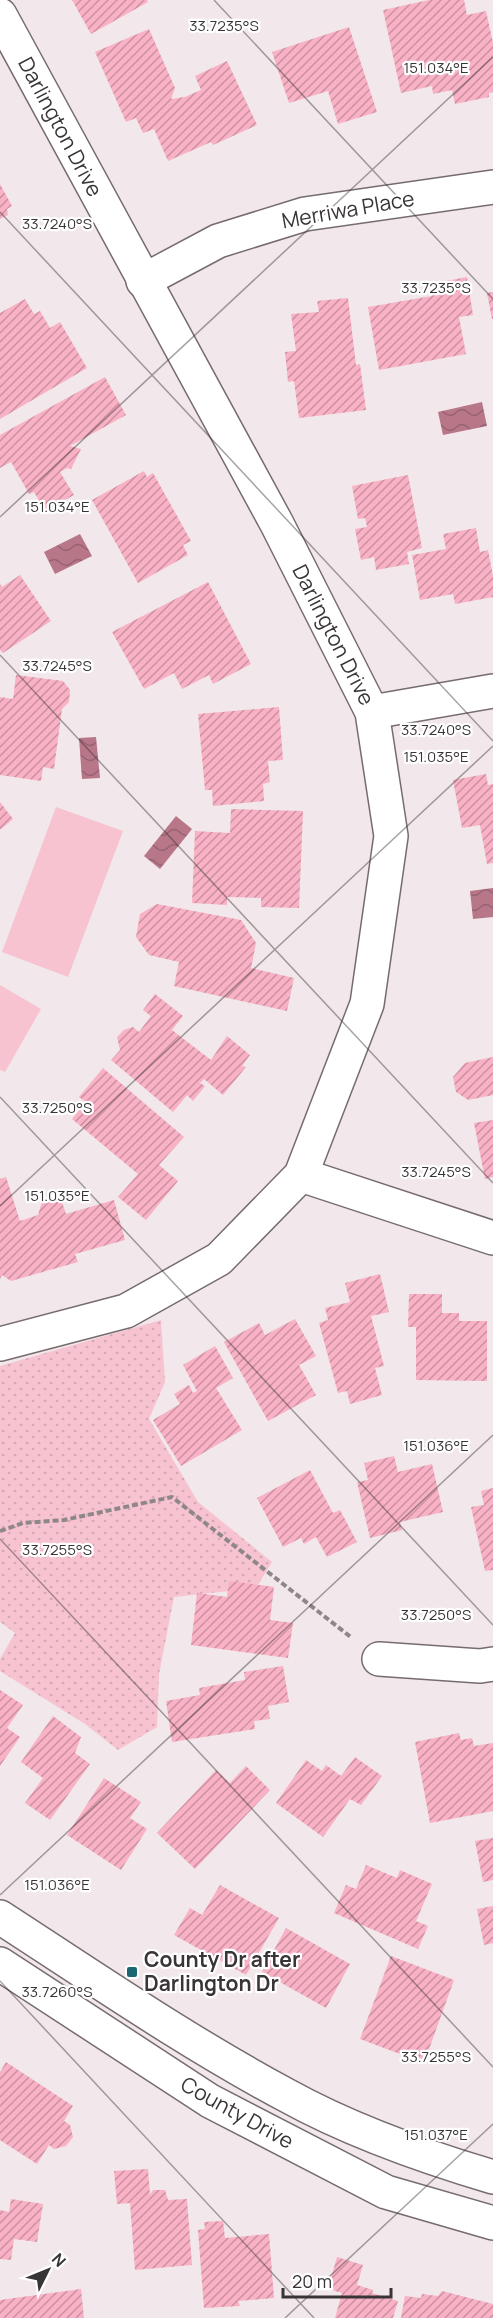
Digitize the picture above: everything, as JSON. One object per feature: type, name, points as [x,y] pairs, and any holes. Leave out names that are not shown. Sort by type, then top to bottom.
[{"type":"street","name":"Darlington Drive","points":[[0,15],[277,524],[372,712],[391,836],[367,1004],[301,1175],[219,1258],[126,1311],[0,1344]]},
{"type":"street","name":"Merriwa Place","points":[[143,281],[218,241],[305,214],[493,187]]},
{"type":"street","points":[[372,712],[493,691]]},
{"type":"street","points":[[301,1175],[493,1238]]},
{"type":"street","points":[[379,1659],[480,1666],[493,1664]]},
{"type":"street","name":"County Drive","points":[[0,1917],[154,2019],[287,2096],[397,2146],[493,2177]]},
{"type":"street","name":"County Drive","points":[[0,1964],[210,2101],[386,2192],[493,2223]]},
{"type":"path","points":[[0,1531],[23,1523],[64,1520],[172,1497],[379,1659]]},
{"type":"shaded area","points":[[56,807],[123,831],[68,977],[2,952]]},
{"type":"shaded area","points":[[0,985],[41,1009],[5,1072],[0,1070]]},
{"type":"shaded area","points":[[161,1320],[165,1382],[149,1419],[198,1502],[272,1562],[256,1588],[174,1597],[159,1674],[157,1727],[118,1750],[85,1724],[0,1671],[0,1659],[15,1633],[0,1622],[0,1366]]},
{"type":"water","points":[[482,402],[487,426],[443,435],[438,412]]},
{"type":"water","points":[[80,534],[92,556],[55,574],[44,552]]},
{"type":"water","points":[[96,737],[100,778],[82,779],[79,738]]},
{"type":"water","points":[[176,816],[192,829],[160,869],[144,856]]},
{"type":"water","points":[[493,888],[493,917],[473,919],[470,891]]},
{"type":"building","points":[[72,0],[147,0],[148,2],[91,34]]},
{"type":"building","points":[[429,0],[464,0],[467,15],[486,11],[493,43],[493,92],[489,93],[489,97],[455,104],[452,90],[433,94],[432,86],[401,93],[383,10]]},
{"type":"building","points":[[349,27],[377,112],[338,124],[328,91],[289,103],[272,52]]},
{"type":"building","points":[[149,29],[175,88],[171,99],[185,97],[201,90],[195,76],[227,61],[257,125],[213,145],[211,142],[168,161],[154,129],[143,133],[136,118],[126,122],[95,52]]},
{"type":"building","points":[[0,184],[12,206],[7,209],[8,215],[0,219]]},
{"type":"building","points":[[467,277],[473,315],[459,317],[466,354],[379,370],[368,307],[432,296],[430,284]]},
{"type":"building","points":[[493,292],[493,319],[492,319],[487,293]]},
{"type":"building","points":[[348,298],[356,365],[360,364],[366,410],[299,418],[294,381],[288,382],[285,352],[296,351],[291,314],[319,312],[317,301]]},
{"type":"building","points":[[25,299],[34,314],[40,311],[50,328],[60,322],[87,368],[0,419],[0,313]]},
{"type":"building","points":[[105,377],[126,415],[70,446],[81,449],[71,469],[67,468],[60,472],[74,495],[45,511],[34,492],[29,494],[11,462],[0,468],[0,435]]},
{"type":"building","points":[[144,471],[147,477],[153,473],[191,541],[183,545],[188,555],[138,583],[92,500]]},
{"type":"building","points":[[408,475],[422,548],[407,552],[409,564],[376,570],[374,557],[361,560],[355,529],[367,527],[365,518],[358,519],[352,486]]},
{"type":"building","points":[[476,528],[480,552],[488,550],[493,576],[493,597],[455,604],[453,594],[420,600],[412,555],[446,549],[443,534]]},
{"type":"building","points":[[20,575],[51,621],[3,653],[0,650],[0,584],[2,587]]},
{"type":"building","points":[[208,582],[251,664],[213,684],[209,675],[182,689],[174,673],[144,689],[112,632]]},
{"type":"building","points":[[16,675],[63,681],[70,690],[69,702],[62,709],[54,769],[43,767],[41,781],[0,775],[0,697],[13,699]]},
{"type":"building","points":[[279,707],[283,760],[268,761],[270,782],[263,784],[264,801],[213,806],[212,790],[205,790],[198,714]]},
{"type":"building","points":[[486,774],[488,785],[493,784],[493,863],[487,864],[480,825],[462,828],[453,780]]},
{"type":"building","points":[[0,802],[13,819],[0,830]]},
{"type":"building","points":[[231,809],[303,811],[299,908],[261,907],[261,898],[227,897],[227,905],[192,903],[195,831],[230,833]]},
{"type":"building","points":[[157,904],[241,920],[256,943],[251,968],[294,978],[287,1011],[174,986],[179,962],[149,955],[136,937],[140,914]]},
{"type":"building","points":[[155,994],[183,1016],[172,1030],[211,1060],[227,1036],[250,1055],[242,1066],[246,1067],[223,1095],[204,1079],[200,1083],[205,1086],[193,1101],[187,1095],[173,1112],[111,1060],[120,1050],[117,1037],[124,1030],[133,1027],[139,1032],[151,1016],[143,1010]]},
{"type":"building","points":[[493,1057],[493,1095],[468,1100],[456,1092],[453,1077],[465,1063]]},
{"type":"building","points":[[103,1068],[184,1137],[159,1165],[178,1181],[146,1220],[118,1197],[138,1174],[72,1119],[86,1102],[79,1097]]},
{"type":"building","points":[[493,1120],[493,1177],[485,1179],[474,1123]]},
{"type":"building","points":[[6,1177],[20,1221],[38,1215],[42,1202],[49,1200],[62,1202],[66,1214],[114,1200],[125,1240],[75,1254],[78,1262],[11,1281],[2,1275],[0,1279],[0,1179]]},
{"type":"building","points":[[380,1274],[389,1312],[371,1316],[384,1366],[375,1368],[382,1395],[350,1404],[347,1391],[338,1393],[319,1323],[328,1320],[325,1308],[350,1302],[345,1283]]},
{"type":"building","points":[[409,1294],[442,1294],[442,1313],[459,1313],[459,1321],[487,1321],[487,1381],[416,1380],[416,1327],[408,1327]]},
{"type":"building","points":[[295,1319],[316,1356],[299,1365],[316,1395],[268,1421],[224,1342],[259,1323],[265,1335]]},
{"type":"building","points":[[215,1346],[233,1378],[216,1388],[242,1430],[181,1466],[153,1420],[180,1404],[174,1394],[189,1385],[193,1393],[197,1391],[183,1365]]},
{"type":"building","points":[[394,1456],[398,1472],[432,1464],[443,1512],[400,1522],[402,1530],[370,1538],[357,1482],[368,1480],[364,1463]]},
{"type":"building","points":[[310,1470],[333,1513],[340,1510],[357,1542],[327,1557],[316,1537],[304,1544],[301,1538],[283,1547],[257,1498]]},
{"type":"building","points":[[493,1488],[493,1570],[485,1571],[471,1507],[484,1505],[481,1491]]},
{"type":"building","points":[[229,1581],[274,1587],[270,1620],[293,1623],[288,1658],[191,1645],[197,1593],[227,1597]]},
{"type":"building","points":[[283,1666],[289,1702],[268,1706],[270,1719],[254,1721],[255,1729],[172,1742],[166,1701],[200,1695],[199,1688],[245,1680],[244,1672]]},
{"type":"building","points":[[0,1690],[23,1705],[7,1728],[20,1737],[0,1766]]},
{"type":"building","points":[[53,1716],[81,1737],[75,1753],[90,1764],[50,1820],[25,1803],[43,1778],[21,1762]]},
{"type":"building","points":[[459,1733],[461,1740],[472,1738],[474,1746],[493,1743],[493,1811],[430,1823],[415,1742]]},
{"type":"building","points":[[355,1757],[382,1776],[361,1805],[350,1799],[323,1837],[276,1803],[306,1760],[322,1771],[326,1765],[341,1776]]},
{"type":"building","points":[[246,1766],[270,1790],[195,1869],[157,1833],[216,1770],[230,1783]]},
{"type":"building","points":[[104,1778],[141,1802],[130,1818],[147,1829],[121,1870],[67,1835]]},
{"type":"building","points":[[493,1838],[493,1880],[483,1882],[475,1841]]},
{"type":"building","points":[[366,1865],[397,1878],[400,1870],[432,1884],[416,1921],[428,1926],[418,1949],[334,1913],[346,1885],[356,1889]]},
{"type":"building","points":[[220,1885],[279,1918],[246,1975],[174,1935],[190,1908],[202,1915]]},
{"type":"building","points":[[493,1906],[493,1943],[484,1945],[477,1909]]},
{"type":"building","points":[[286,1928],[350,1964],[326,2008],[262,1972]]},
{"type":"building","points":[[391,1956],[454,1980],[424,2063],[360,2039]]},
{"type":"building","points":[[6,2062],[73,2106],[64,2121],[70,2125],[73,2137],[66,2146],[54,2149],[49,2145],[37,2164],[0,2140],[0,2072]]},
{"type":"building","points":[[148,2169],[150,2195],[153,2190],[165,2190],[168,2200],[187,2199],[192,2265],[135,2270],[130,2203],[117,2204],[114,2171]]},
{"type":"building","points":[[11,2199],[43,2204],[37,2242],[14,2239],[11,2260],[0,2259],[0,2210],[9,2212]]},
{"type":"building","points":[[223,2221],[225,2238],[269,2234],[274,2298],[238,2301],[240,2306],[204,2308],[198,2230],[205,2229],[204,2222]]},
{"type":"building","points":[[337,2257],[363,2265],[357,2285],[373,2290],[372,2293],[398,2301],[393,2318],[335,2318],[342,2293],[328,2289]]},
{"type":"building","points":[[81,2289],[84,2318],[0,2318],[0,2300]]},
{"type":"building","points":[[442,2291],[493,2304],[493,2318],[401,2318],[405,2296],[421,2298],[422,2294],[438,2296]]},
{"type":"place","name":"County Dr after Darlington Dr","points":[[132,1972]]}]
